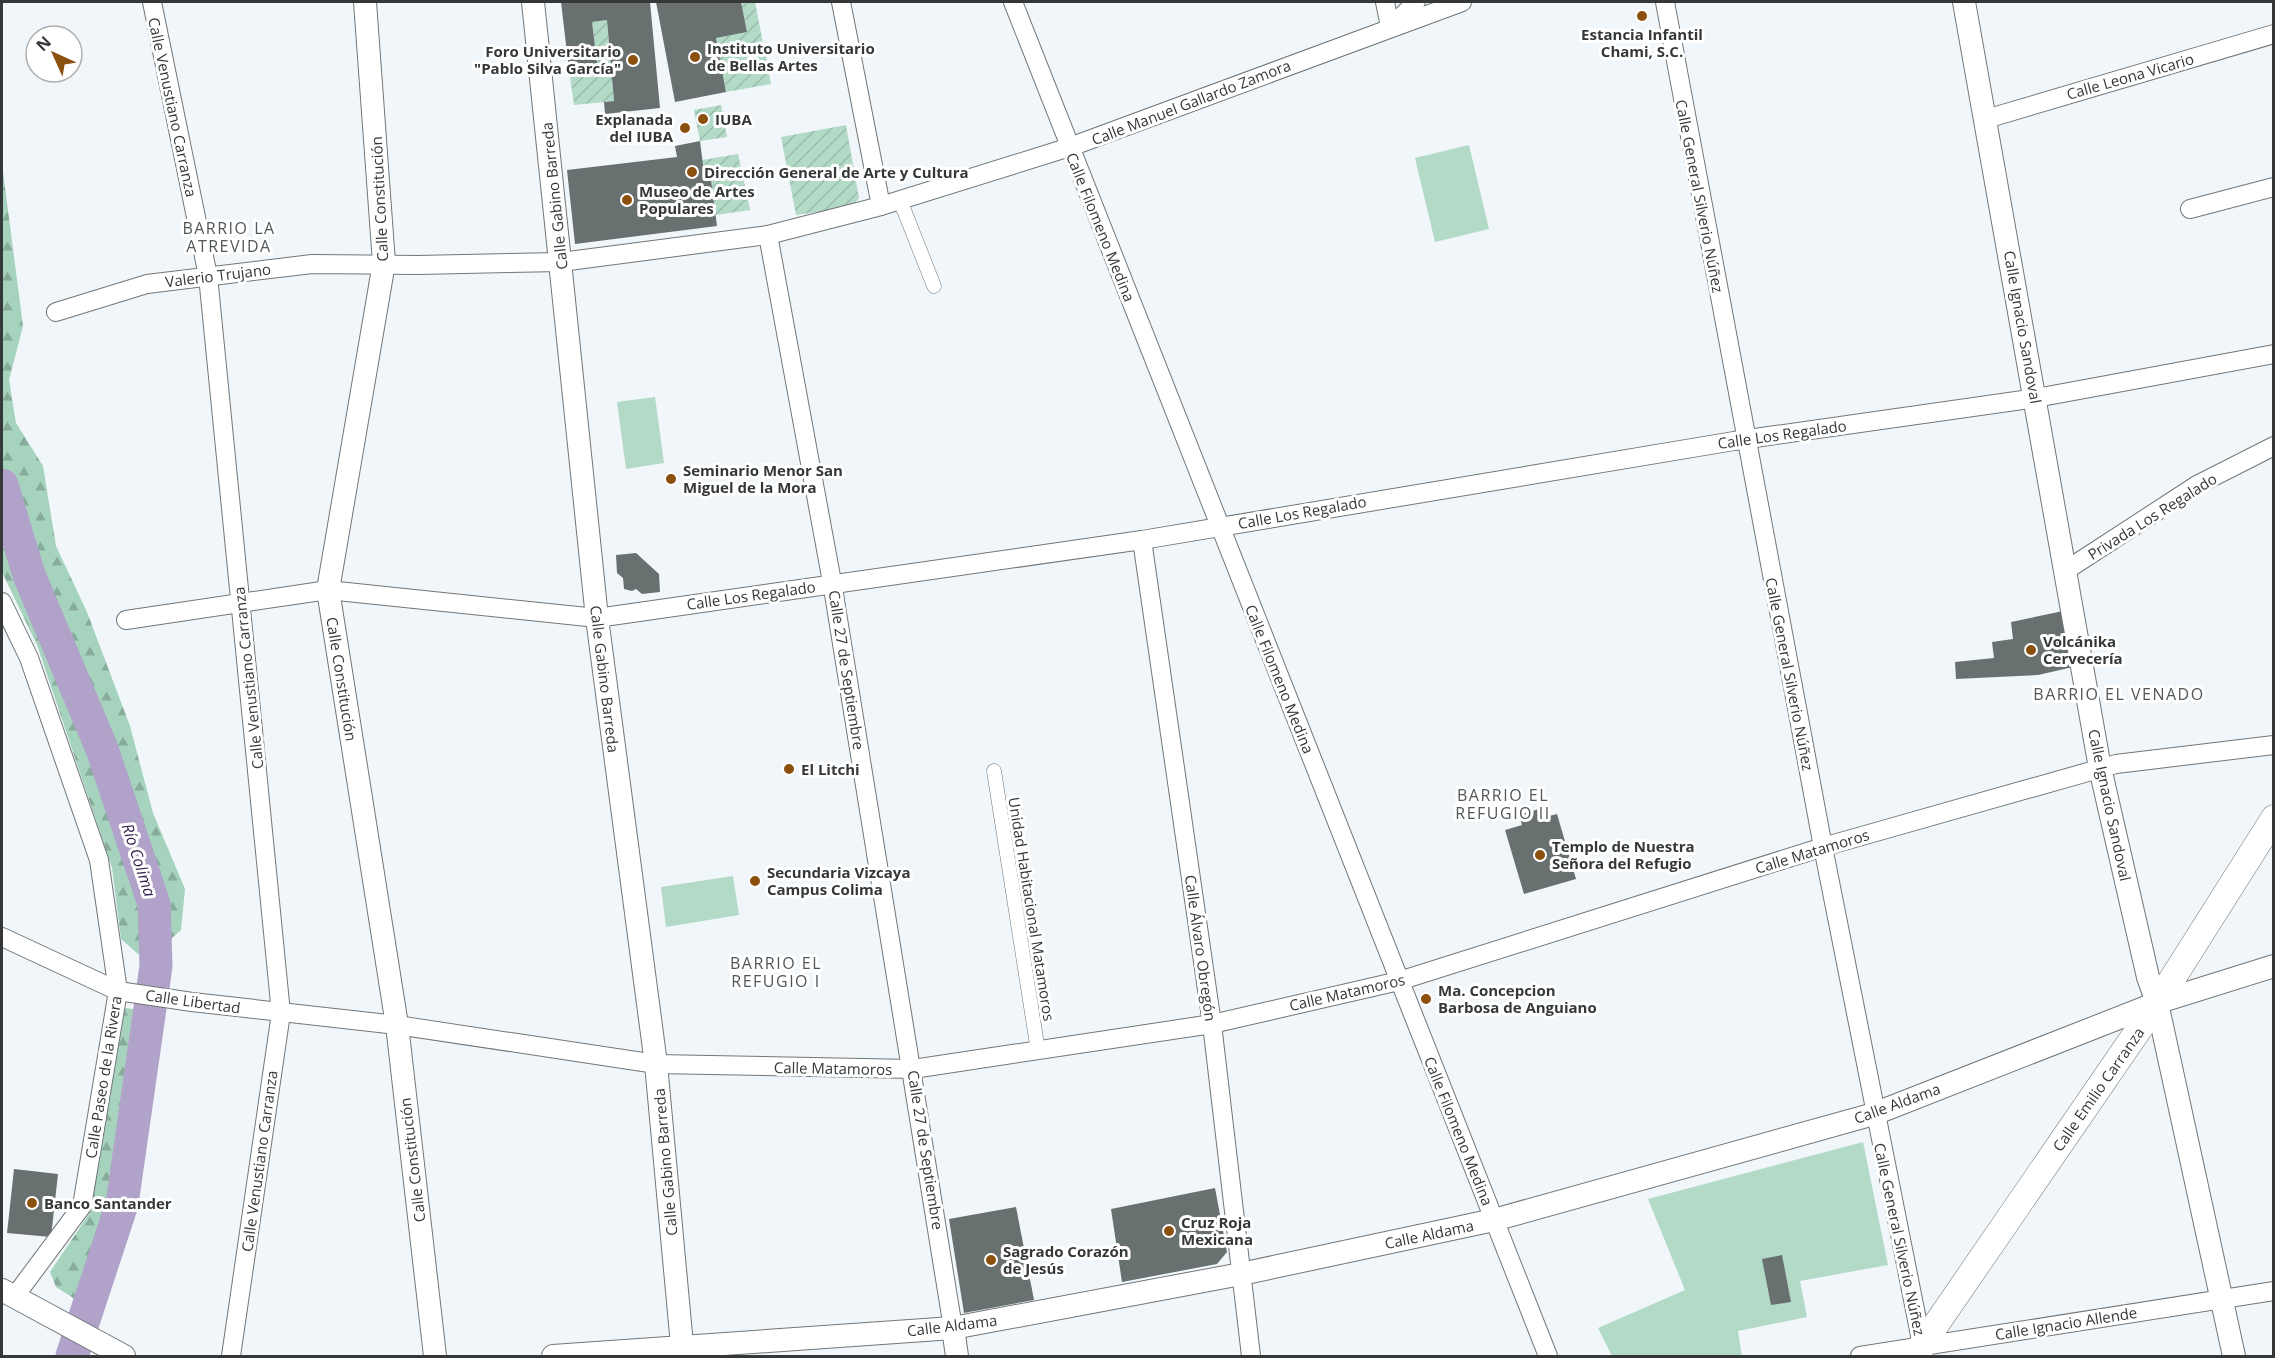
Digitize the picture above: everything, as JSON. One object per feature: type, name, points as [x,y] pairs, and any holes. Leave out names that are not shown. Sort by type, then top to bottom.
[{"type":"main road","name":"Calle Emilio Carranza","points":[[1920,1351],[2157,1003],[2274,818]]},
{"type":"street","name":"Calle Venustiano Carranza","points":[[152,2],[208,276],[281,1013],[231,1356]]},
{"type":"street","name":"Calle Constitución","points":[[365,2],[384,263],[328,590],[397,1025],[435,1356]]},
{"type":"street","name":"Calle Gabino Barreda","points":[[533,2],[597,618],[656,1064],[683,1352]]},
{"type":"street","points":[[841,2],[881,206]]},
{"type":"street","name":"Calle Filomeno Medina","points":[[1013,2],[1548,1356]]},
{"type":"street","points":[[1385,2],[1390,27]]},
{"type":"street","points":[[1390,27],[1416,2]]},
{"type":"street","name":"Calle Manuel Gallardo Zamora","points":[[384,263],[418,265],[561,262],[768,235],[881,206],[1070,147],[1462,2]]},
{"type":"street","name":"Calle General Silverio Núñez","points":[[1665,2],[1920,1351]]},
{"type":"street","name":"Calle Ignacio Sandoval","points":[[1964,2],[2100,768],[2148,977],[2157,1003],[2234,1356]]},
{"type":"street","name":"Calle Leona Vicario","points":[[1986,119],[2274,34]]},
{"type":"street","points":[[2190,209],[2274,187]]},
{"type":"street","points":[[900,200],[934,286]]},
{"type":"street","name":"Calle 27 de Septiembre","points":[[768,235],[832,582],[913,1069],[957,1356]]},
{"type":"street","name":"Valerio Trujano","points":[[56,312],[147,284],[312,264],[384,263]]},
{"type":"street","name":"Calle Los Regalado","points":[[126,620],[328,590],[597,618],[832,582],[1142,540],[1747,439],[2036,398],[2274,354]]},
{"type":"street","name":"Privada Los Regalado","points":[[2065,572],[2197,485],[2274,446]]},
{"type":"street","name":"Calle Álvaro Obregón","points":[[1142,540],[1212,1024],[1251,1356]]},
{"type":"street","name":"Calle Paseo de la Rivera","points":[[2,602],[29,658],[99,860],[118,991],[81,1206],[16,1297]]},
{"type":"street","name":"Calle Matamoros","points":[[397,1025],[656,1064],[913,1069],[1038,1051],[1212,1024],[1399,981],[1823,847],[2116,764],[2274,745]]},
{"type":"street","name":"Unidad Habitacional Matamoros","points":[[994,771],[1038,1051]]},
{"type":"street","name":"Calle Libertad","points":[[2,937],[118,991],[281,1013],[397,1025]]},
{"type":"street","name":"Calle Aldama","points":[[552,1356],[683,1352],[953,1328],[1241,1274],[1494,1220],[1874,1114],[2157,1003],[2274,966]]},
{"type":"street","name":"Calle Ignacio Allende","points":[[1860,1356],[1920,1351],[2274,1291]]},
{"type":"street","points":[[16,1297],[102,1351],[124,1356]]},
{"type":"green space","points":[[741,2],[755,2],[771,84],[726,92],[716,38],[747,32]]},
{"type":"green space","points":[[607,20],[614,101],[574,105],[569,70],[584,68],[585,73],[598,71],[592,22]]},
{"type":"green space","points":[[721,105],[727,137],[700,141],[694,110]]},
{"type":"green space","points":[[846,125],[859,198],[852,207],[796,215],[781,137]]},
{"type":"green space","points":[[1469,145],[1489,229],[1435,242],[1415,158]]},
{"type":"green space","points":[[738,154],[750,210],[716,215],[711,181],[705,181],[702,160]]},
{"type":"green space","points":[[2,164],[23,326],[9,380],[16,423],[43,466],[56,546],[87,612],[130,726],[153,813],[185,889],[181,930],[146,961],[121,939],[112,868],[37,645],[2,572]]},
{"type":"green space","points":[[655,397],[664,463],[626,469],[617,402]]},
{"type":"green space","points":[[733,876],[739,915],[666,927],[661,887]]},
{"type":"green space","points":[[125,1008],[144,1010],[143,1035],[128,1079],[132,1109],[121,1135],[121,1162],[116,1203],[103,1216],[104,1238],[100,1261],[91,1283],[78,1301],[56,1287],[50,1272],[89,1214]]},
{"type":"green space","points":[[1863,1142],[1888,1265],[1800,1281],[1807,1317],[1738,1331],[1742,1356],[1612,1356],[1598,1328],[1685,1290],[1648,1199]]},
{"type":"building","name":"Foro Universitario \"Pablo Silva García\"","points":[[561,2],[650,2],[660,108],[605,114],[604,102],[614,101],[607,20],[592,22],[598,71],[585,73],[584,68],[569,70]]},
{"type":"building","points":[[656,2],[741,2],[747,32],[716,38],[726,92],[675,102]]},
{"type":"building","name":"Museo de Artes Populares","points":[[700,141],[705,181],[711,180],[717,226],[575,244],[567,170],[677,157],[675,146]]},
{"type":"building","points":[[636,553],[659,574],[660,592],[642,594],[636,589],[632,591],[624,589],[623,578],[617,573],[616,555]]},
{"type":"building","name":"Volcánika Cervecería","points":[[2063,611],[2073,667],[2038,675],[1956,679],[1955,662],[1994,658],[1992,642],[2013,639],[2011,622]]},
{"type":"building","name":"Templo de Nuestra Señora del Refugio","points":[[1539,809],[1541,818],[1557,814],[1576,879],[1524,894],[1505,830],[1522,825],[1519,815]]},
{"type":"building","name":"Banco Santander","points":[[14,1169],[58,1174],[51,1237],[7,1233]]},
{"type":"building","name":"Cruz Roja Mexicana","points":[[1215,1188],[1227,1252],[1217,1264],[1122,1282],[1111,1209]]},
{"type":"building","name":"Sagrado Corazón de Jesús","points":[[1016,1207],[1034,1300],[964,1313],[949,1219]]},
{"type":"building","points":[[1782,1255],[1791,1302],[1771,1305],[1762,1259]]},
{"type":"waterway","name":"Río Colima","points":[[2,485],[29,575],[102,749],[154,904],[156,966],[122,1204],[72,1356]]},
{"type":"place","name":"Estancia Infantil Chami, S.C.","points":[[1642,16]]},
{"type":"place","name":"Instituto Universitario de Bellas Artes","points":[[695,57]]},
{"type":"place","name":"Foro Universitario \"Pablo Silva García\"","points":[[633,60]]},
{"type":"place","name":"IUBA","points":[[703,119]]},
{"type":"place","name":"Explanada del IUBA","points":[[685,128]]},
{"type":"place","name":"Dirección General de Arte y Cultura","points":[[692,172]]},
{"type":"place","name":"Museo de Artes Populares","points":[[627,200]]},
{"type":"place","name":"Seminario Menor San Miguel de la Mora","points":[[671,479]]},
{"type":"place","name":"Volcánika Cervecería","points":[[2031,650]]},
{"type":"place","name":"El Litchi","points":[[789,769]]},
{"type":"place","name":"Templo de Nuestra Señora del Refugio","points":[[1540,855]]},
{"type":"place","name":"Secundaria Vizcaya Campus Colima","points":[[755,881]]},
{"type":"place","name":"Ma. Concepcion Barbosa de Anguiano","points":[[1426,999]]},
{"type":"place","name":"Banco Santander","points":[[32,1203]]},
{"type":"place","name":"Cruz Roja Mexicana","points":[[1169,1231]]},
{"type":"place","name":"Sagrado Corazón de Jesús","points":[[991,1260]]},
{"type":"district","name":"BARRIO LA ATREVIDA","points":[[229,237]]},
{"type":"district","name":"BARRIO EL VENADO","points":[[2119,694]]},
{"type":"district","name":"BARRIO EL REFUGIO II","points":[[1503,804]]},
{"type":"district","name":"BARRIO EL REFUGIO I","points":[[776,972]]}]
